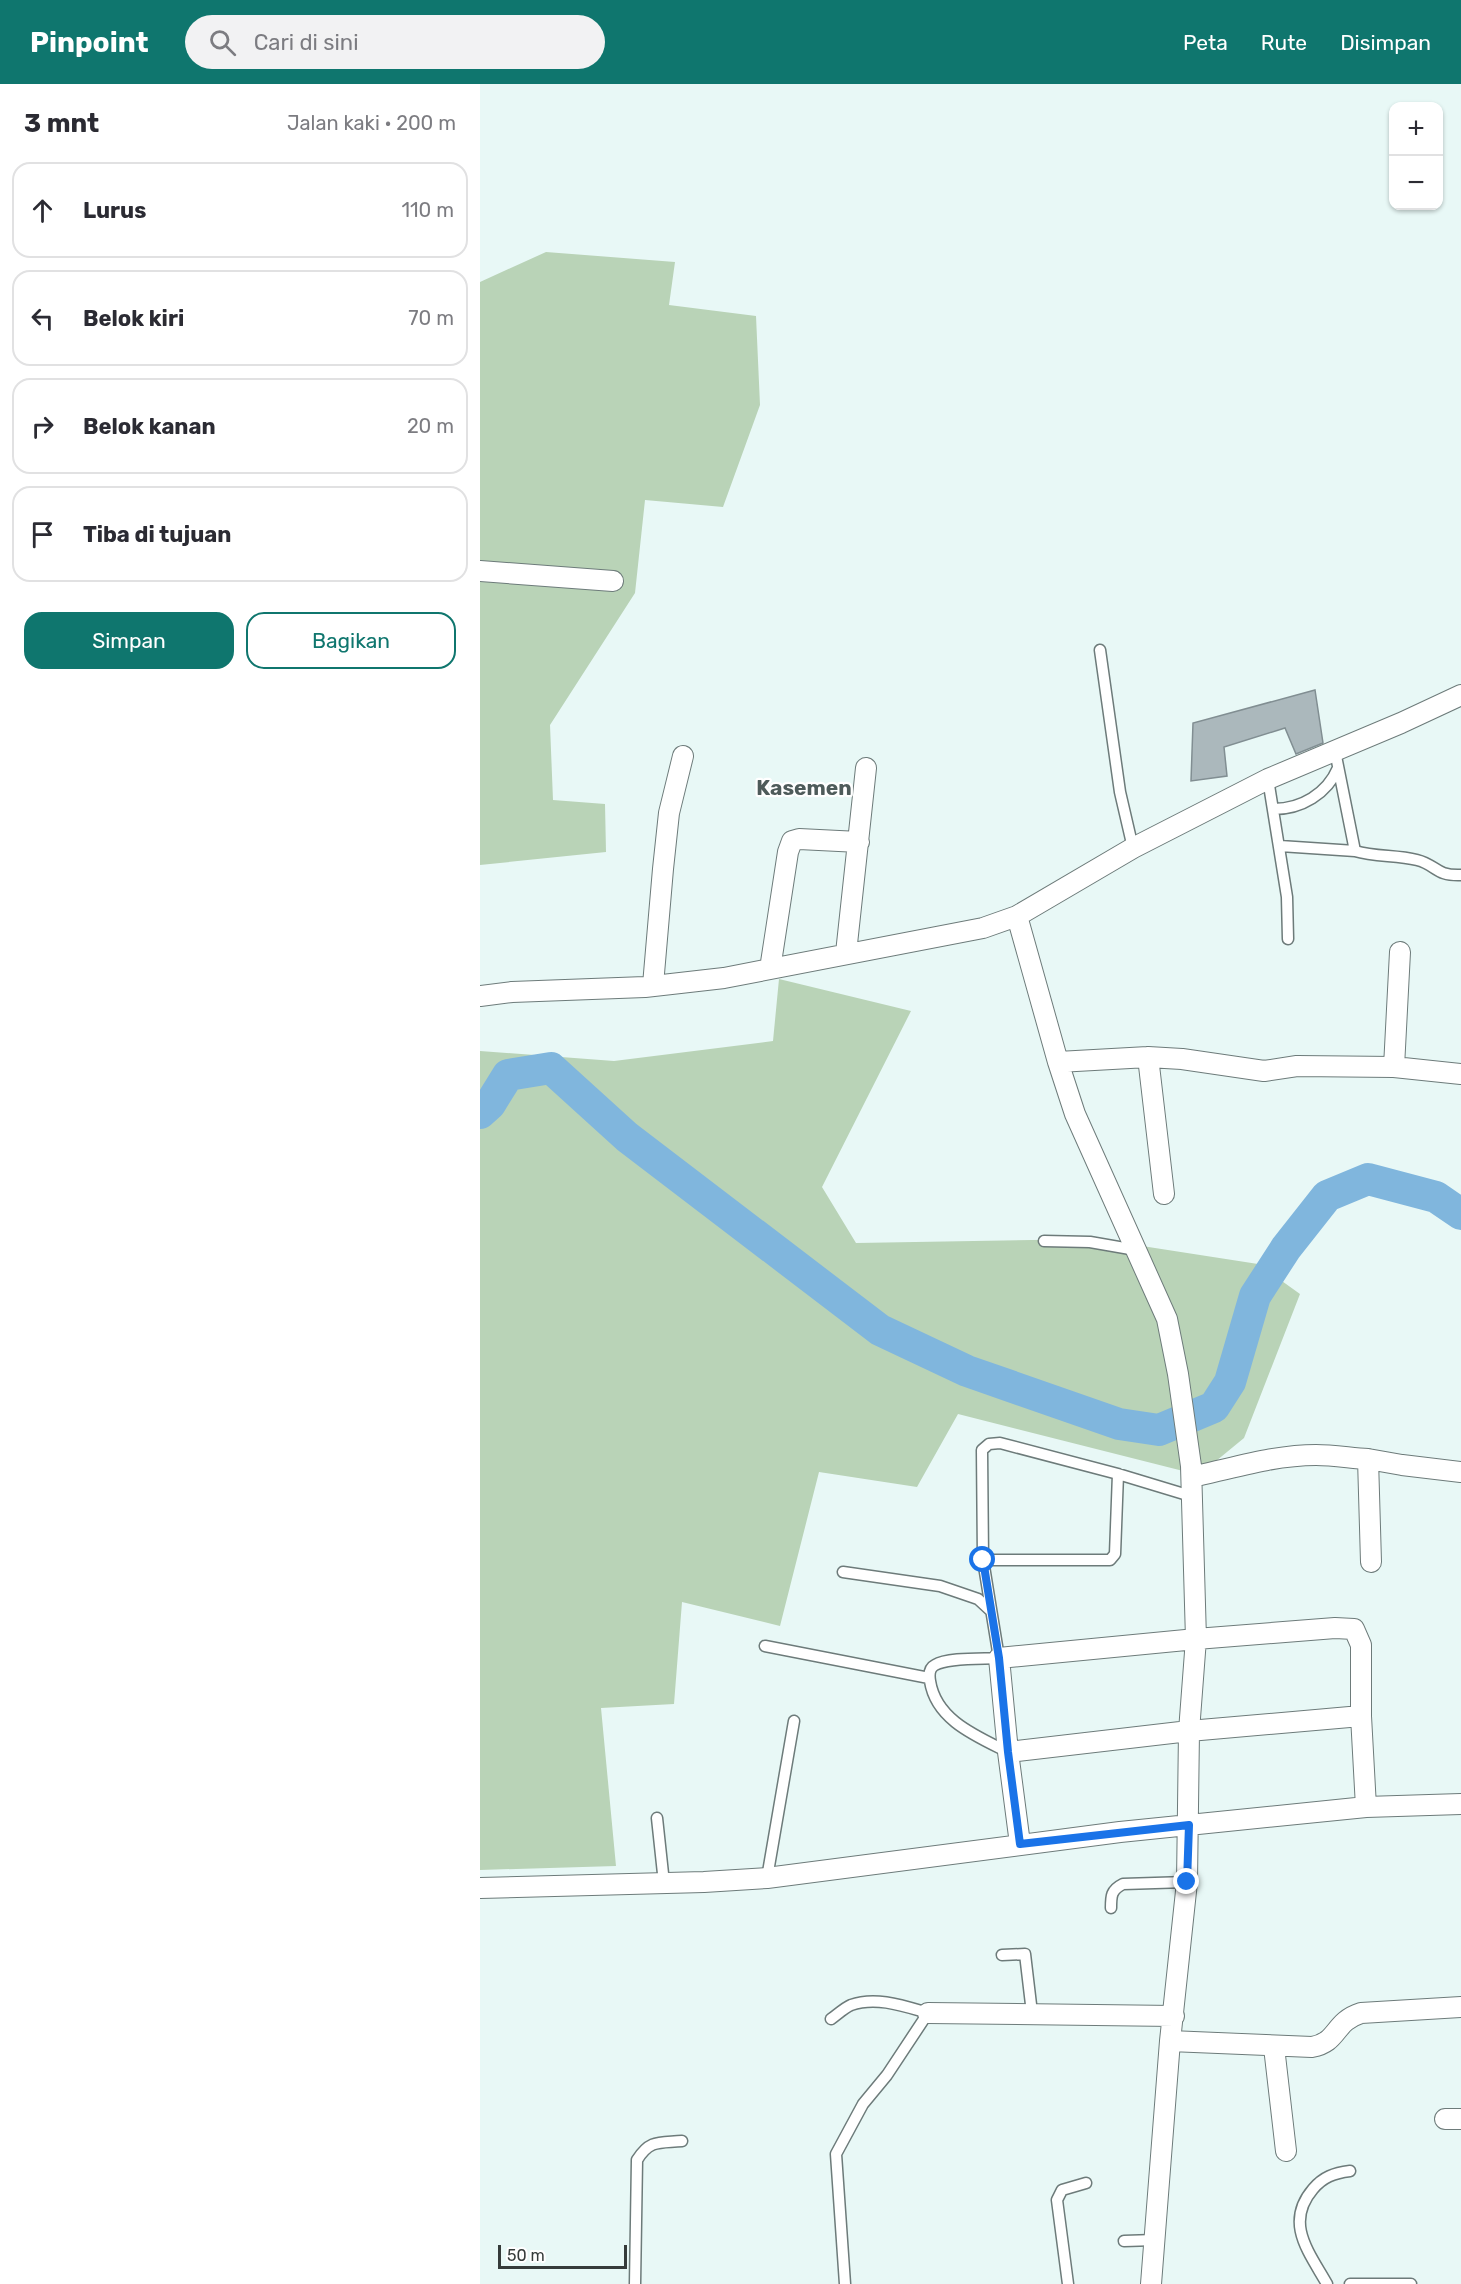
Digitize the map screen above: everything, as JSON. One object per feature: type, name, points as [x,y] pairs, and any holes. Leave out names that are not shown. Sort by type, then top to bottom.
[{"type":"street","points":[[480,572],[613,581]]},
{"type":"street","points":[[480,996],[724,978],[983,928],[1017,916],[1133,848],[1268,779],[1336,759],[1461,695]]},
{"type":"street","points":[[653,985],[669,813],[683,756]]},
{"type":"street","points":[[846,953],[860,842],[866,768]]},
{"type":"street","points":[[770,969],[788,852],[792,842],[799,839],[860,842]]},
{"type":"street","points":[[1017,916],[1075,1114],[1167,1319],[1178,1374],[1192,1472],[1196,1638],[1189,1731],[1187,1882],[1170,2041],[1151,2284]]},
{"type":"street","points":[[1394,1067],[1401,952]]},
{"type":"street","points":[[1058,1062],[1148,1057],[1182,1059],[1264,1071],[1297,1066],[1394,1067],[1461,1074]]},
{"type":"street","points":[[1148,1057],[1164,1194]]},
{"type":"street","points":[[1192,1472],[1295,1456],[1316,1455],[1368,1459],[1402,1466],[1461,1472]]},
{"type":"street","points":[[1368,1459],[1371,1562]]},
{"type":"street","points":[[1020,1844],[999,1658],[1196,1638],[1335,1628],[1354,1629],[1359,1635],[1361,1645],[1361,1716],[1366,1807]]},
{"type":"street","points":[[1008,1752],[1189,1731],[1361,1716]]},
{"type":"street","points":[[480,1888],[767,1878],[1020,1844],[1189,1825],[1366,1807],[1461,1804]]},
{"type":"street","points":[[1170,2041],[1312,2047],[1325,2045],[1348,2018],[1361,2013],[1461,2007]]},
{"type":"street","points":[[928,2013],[1174,2016]]},
{"type":"street","points":[[1274,2047],[1286,2151]]},
{"type":"lane","points":[[1100,650],[1118,780],[1133,848]]},
{"type":"lane","points":[[1274,809],[1286,809],[1309,801],[1333,778],[1336,759]]},
{"type":"lane","points":[[1336,759],[1355,851]]},
{"type":"lane","points":[[1268,779],[1287,897],[1288,939]]},
{"type":"lane","points":[[1280,846],[1355,851],[1368,855],[1416,860],[1442,874],[1461,875]]},
{"type":"lane","points":[[1044,1241],[1089,1242],[1137,1250]]},
{"type":"lane","points":[[1008,1752],[971,1733],[944,1713],[936,1704],[929,1678],[930,1669],[936,1664],[999,1658],[983,1560],[982,1450],[989,1444],[1000,1443],[1194,1497]]},
{"type":"lane","points":[[983,1560],[1110,1560],[1115,1554],[1118,1474]]},
{"type":"lane","points":[[843,1572],[940,1586],[978,1599],[991,1611]]},
{"type":"lane","points":[[765,1646],[929,1678]]},
{"type":"lane","points":[[767,1878],[794,1721]]},
{"type":"lane","points":[[657,1818],[664,1883]]},
{"type":"lane","points":[[1111,1908],[1111,1896],[1115,1888],[1123,1884],[1187,1882]]},
{"type":"lane","points":[[1002,1955],[1025,1954],[1032,2013]]},
{"type":"lane","points":[[831,2019],[851,2005],[874,2001],[901,2005],[928,2013],[886,2075],[863,2104],[836,2154],[845,2284]]},
{"type":"lane","points":[[635,2284],[637,2160],[645,2147],[655,2143],[682,2141]]},
{"type":"lane","points":[[1327,2284],[1302,2239],[1300,2213],[1307,2196],[1321,2180],[1350,2171]]},
{"type":"lane","points":[[1068,2284],[1058,2194],[1062,2190],[1086,2183]]},
{"type":"lane","points":[[1124,2241],[1155,2240]]},
{"type":"lane","points":[[1350,2284],[1412,2284]]},
{"type":"green space","points":[[546,252],[675,262],[669,305],[756,316],[760,405],[723,507],[645,500],[635,593],[550,725],[553,800],[605,804],[606,852],[480,865],[480,282]]},
{"type":"green space","points":[[779,979],[911,1011],[822,1187],[856,1243],[1097,1239],[1258,1264],[1300,1294],[1244,1438],[1199,1475],[958,1414],[917,1487],[819,1472],[780,1626],[682,1602],[674,1704],[601,1708],[616,1866],[480,1870],[480,1051],[614,1061],[773,1041]]},
{"type":"building","points":[[1315,690],[1323,743],[1296,754],[1285,728],[1224,747],[1227,776],[1191,781],[1193,723]]},
{"type":"waterway","points":[[480,1113],[490,1104],[508,1075],[551,1068],[627,1137],[880,1330],[967,1371],[1119,1424],[1159,1430],[1214,1407],[1230,1382],[1255,1296],[1286,1248],[1327,1196],[1368,1179],[1436,1197],[1461,1214]]},
{"type":"district","name":"Kasemen","points":[[804,788]]},
{"type":"route","points":[[983,1560],[999,1658],[1020,1844],[1189,1825],[1187,1882]]}]
